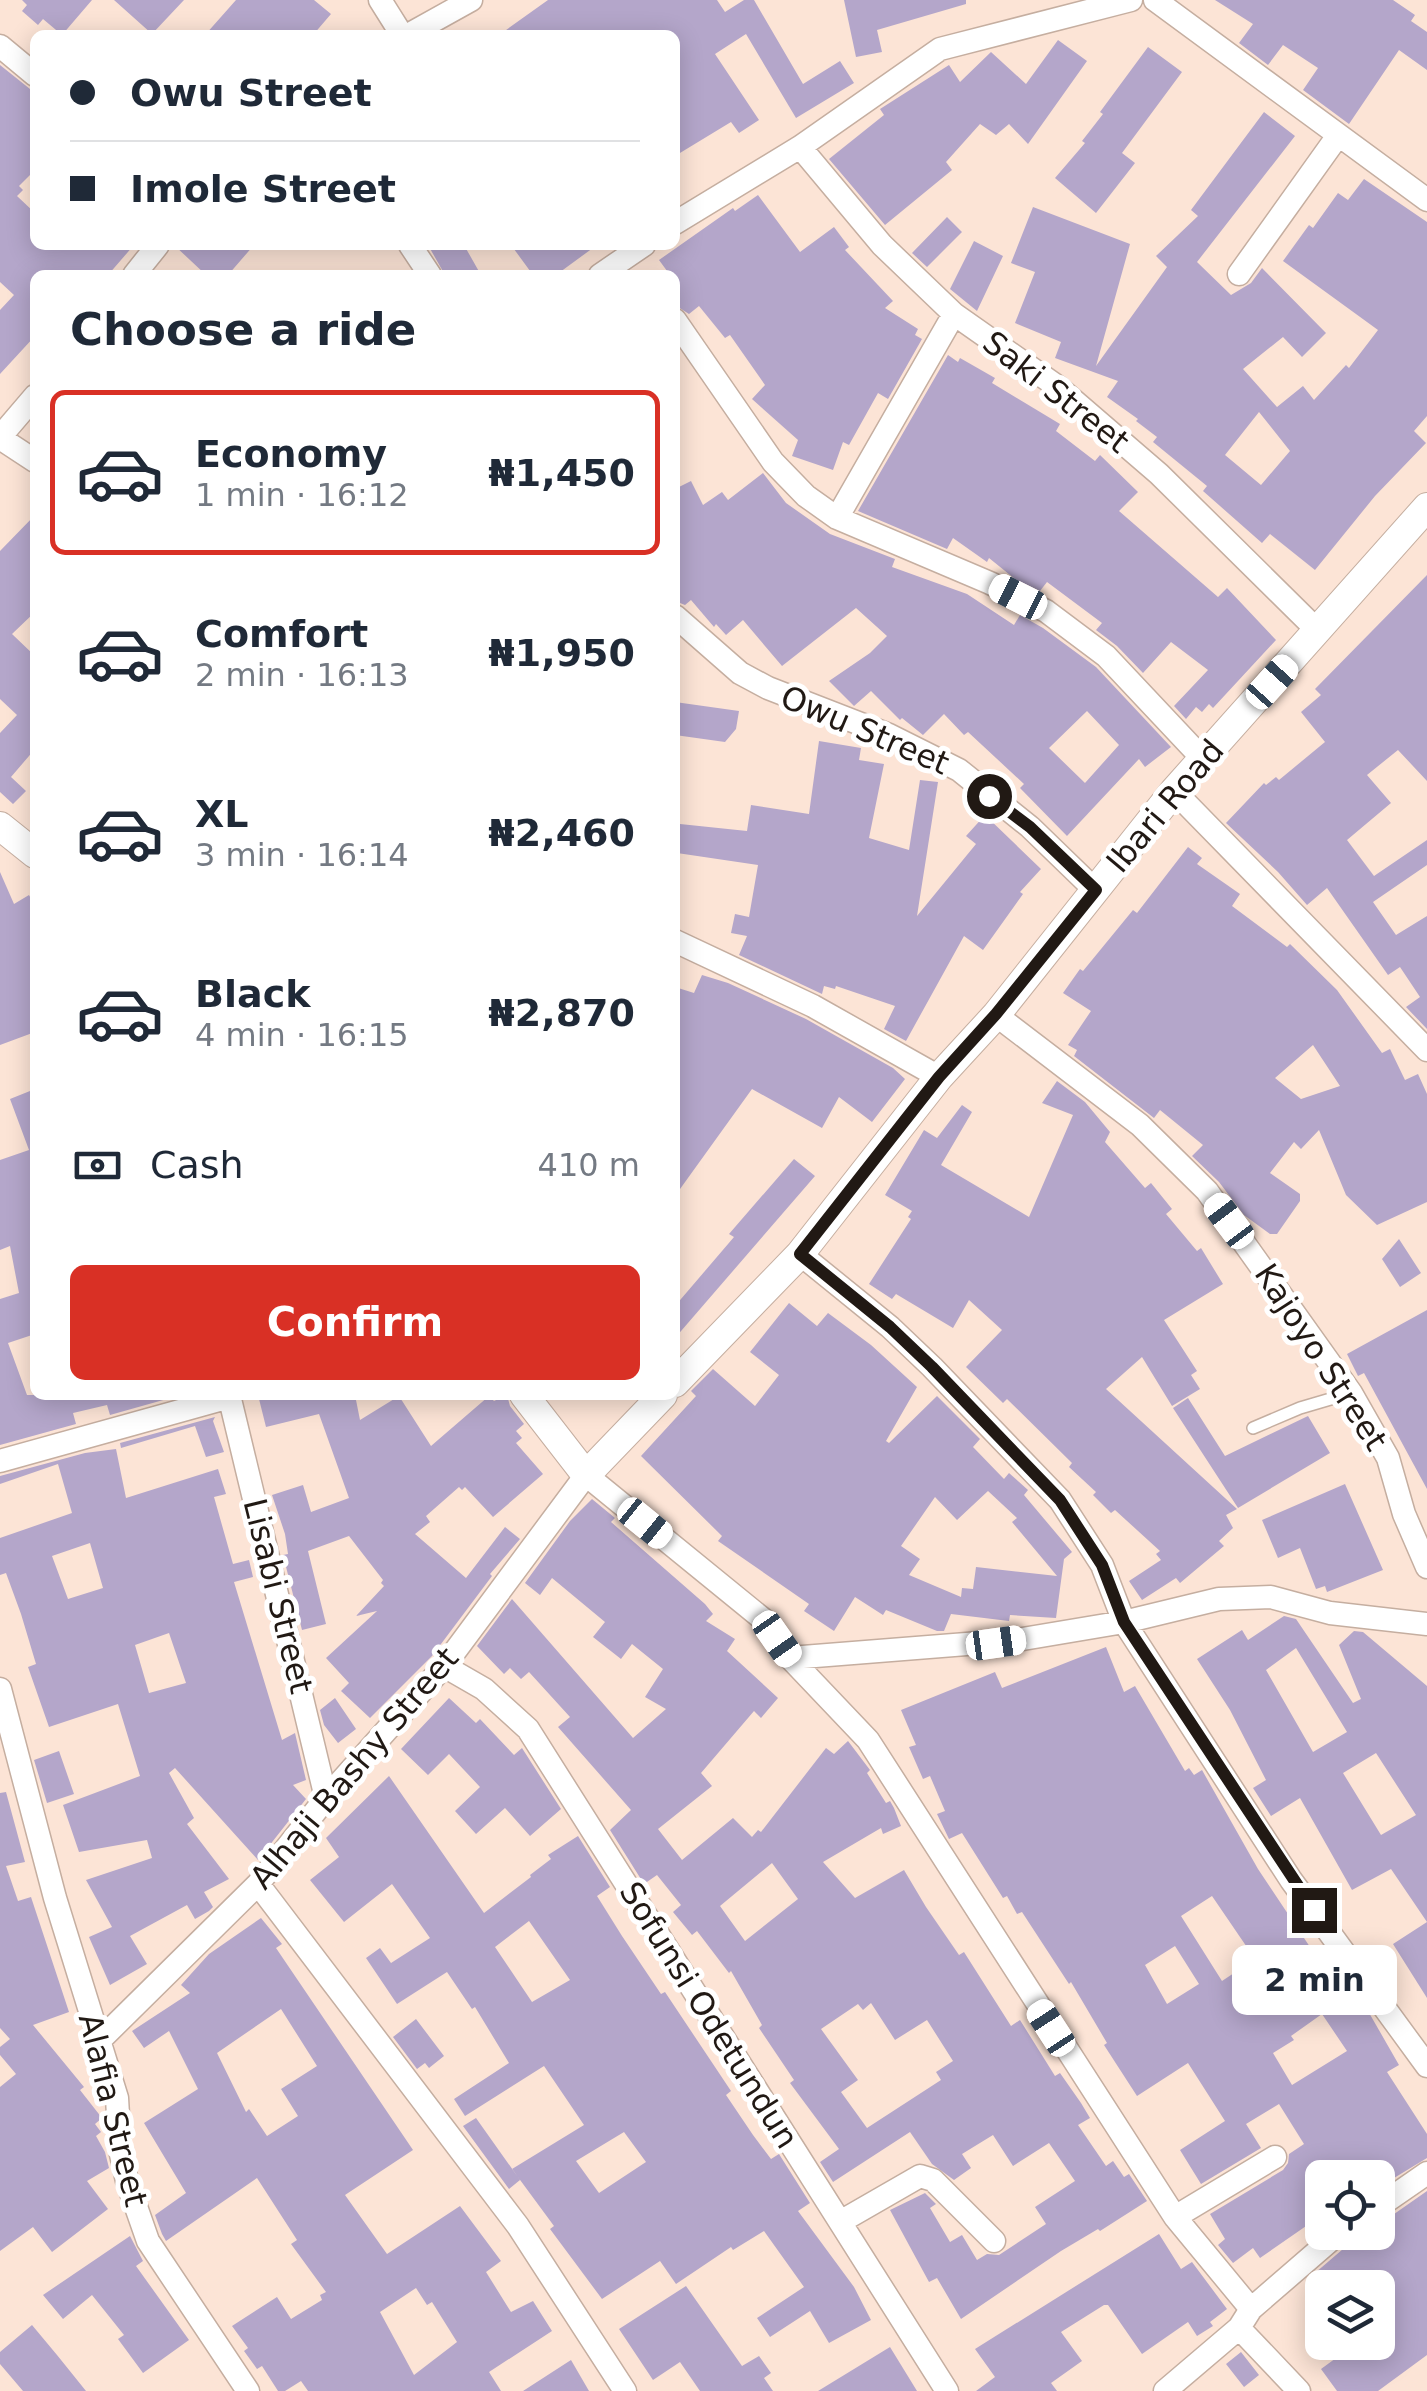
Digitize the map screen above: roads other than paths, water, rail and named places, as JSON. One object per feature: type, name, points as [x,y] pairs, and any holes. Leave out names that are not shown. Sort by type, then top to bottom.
[{"type":"street","points":[[380,0],[401,30]]},
{"type":"street","points":[[414,30],[470,0]]},
{"type":"street","points":[[680,219],[800,147],[940,48],[1131,0]]},
{"type":"street","points":[[1155,0],[1427,200]]},
{"type":"street","points":[[0,46],[30,71]]},
{"type":"street","points":[[1239,274],[1337,137]]},
{"type":"street","name":"Saki Street","points":[[800,147],[882,245],[954,314],[1058,387],[1144,462],[1318,631]]},
{"type":"street","points":[[138,270],[154,250]]},
{"type":"street","points":[[607,270],[637,250]]},
{"type":"street","points":[[836,518],[954,314]]},
{"type":"street","points":[[680,327],[773,462],[806,496],[836,518],[990,582],[1046,611],[1106,656],[1202,758]]},
{"type":"street","points":[[30,402],[0,438],[30,458]]},
{"type":"street","name":"Ibari Road","points":[[680,1378],[800,1254],[939,1077],[996,1014],[1174,791],[1427,506]]},
{"type":"street","name":"Owu Street","points":[[680,620],[740,673],[768,688],[889,735],[959,770],[1030,827],[1096,890]]},
{"type":"street","points":[[1174,791],[1427,1050]]},
{"type":"street","points":[[0,826],[30,850]]},
{"type":"street","points":[[680,943],[813,1006],[939,1077]]},
{"type":"street","name":"Kajoyo Street","points":[[996,1014],[1140,1126],[1206,1191],[1351,1393],[1388,1458],[1404,1514],[1427,1567]]},
{"type":"street","points":[[800,1254],[890,1327],[1060,1500],[1102,1565],[1124,1622],[1291,1880],[1427,2066]]},
{"type":"street","points":[[0,1461],[216,1400]]},
{"type":"street","name":"Lisabi Street","points":[[231,1400],[326,1798]]},
{"type":"street","points":[[528,1400],[586,1475],[764,1620],[790,1658],[868,1740],[1175,2217],[1298,2391]]},
{"type":"street","points":[[586,1475],[659,1400]]},
{"type":"street","name":"Alhaji Bashy Street","points":[[99,2041],[258,1884],[326,1798],[444,1666],[586,1475]]},
{"type":"street","points":[[790,1658],[976,1646],[1124,1622],[1219,1599],[1271,1596],[1330,1613],[1427,1624]]},
{"type":"street","name":"Sofunsi Odetundun","points":[[444,1666],[484,1689],[528,1730],[947,2391]]},
{"type":"street","name":"Alafia Street","points":[[0,1689],[54,1898],[117,2098],[126,2180],[148,2242],[248,2391]]},
{"type":"street","points":[[258,1884],[518,2226],[625,2391]]},
{"type":"street","points":[[1175,2217],[1275,2157]]},
{"type":"street","points":[[1395,2195],[1427,2173]]},
{"type":"street","points":[[840,2222],[920,2176],[933,2180],[994,2241]]},
{"type":"street","points":[[1166,2391],[1320,2250]]},
{"type":"lane","points":[[1252,1428],[1351,1393]]}]
